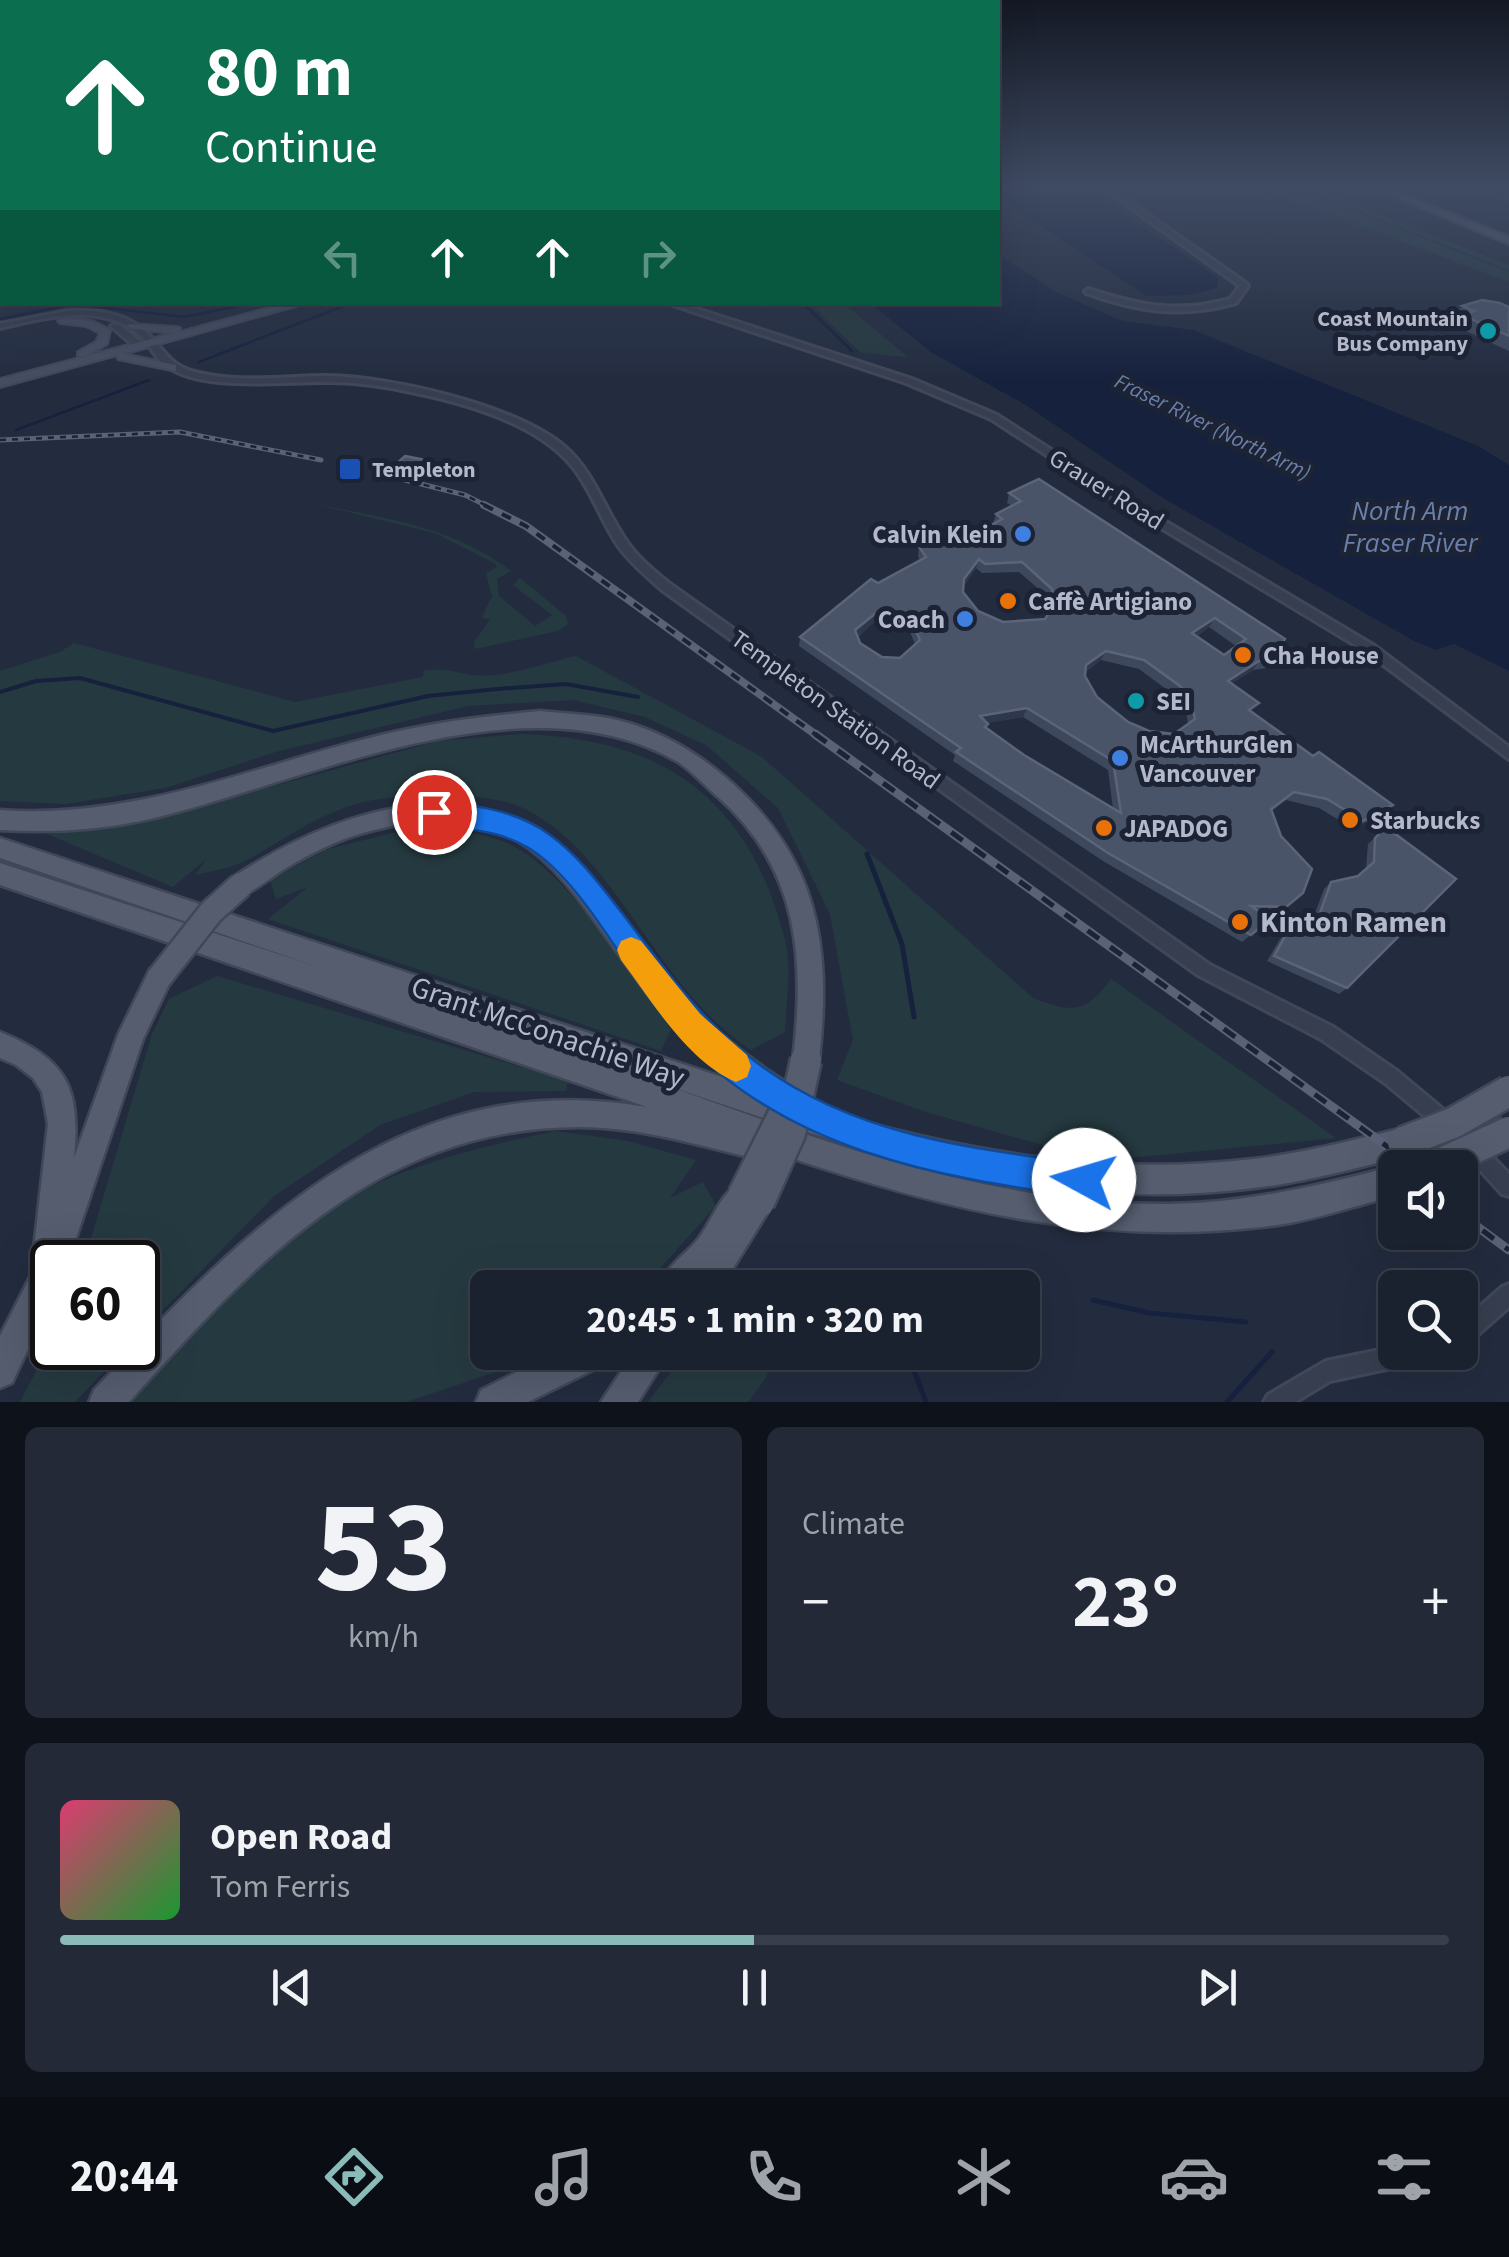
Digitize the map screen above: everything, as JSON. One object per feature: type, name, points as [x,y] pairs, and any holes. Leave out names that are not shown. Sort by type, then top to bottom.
[{"type":"main road","points":[[0,820],[57,822],[143,811],[379,744],[472,724],[550,720],[621,731],[671,750],[714,777],[753,815],[783,860],[811,935],[814,1001],[788,1144],[751,1199],[712,1270]]},
{"type":"main road","points":[[61,1240],[131,1034],[159,978],[211,912],[241,885],[303,846],[379,817],[454,812],[508,824],[539,841],[575,874],[668,1000],[716,1051],[783,1098],[861,1137]]},
{"type":"main road","name":"Grant McConachie Way","points":[[0,848],[861,1137],[988,1168],[1140,1183],[1265,1175],[1403,1142],[1453,1122],[1509,1091]]},
{"type":"main road","name":"Grant McConachie Way","points":[[0,874],[657,1094],[834,1162],[952,1194],[1114,1216],[1266,1212],[1378,1185]]},
{"type":"main road","points":[[0,1046],[39,1065],[61,1102],[63,1154],[54,1240]]},
{"type":"main road","points":[[106,1402],[203,1296],[280,1226],[352,1173],[430,1137],[501,1118],[576,1112],[636,1119],[834,1162]]},
{"type":"main road","points":[[1470,1150],[1509,1132]]},
{"type":"main road","points":[[690,1270],[751,1199]]},
{"type":"main road","points":[[0,1371],[30,1310]]},
{"type":"main road","points":[[493,1402],[558,1370]]},
{"type":"main road","points":[[618,1402],[641,1370]]},
{"type":"street","points":[[1089,290],[1130,305],[1175,311],[1233,301],[1244,286],[1194,250]]},
{"type":"street","points":[[0,380],[280,305]]},
{"type":"street","points":[[0,380],[69,358],[293,305]]},
{"type":"street","name":"Grauer Road","points":[[676,305],[909,380],[994,418],[1127,504],[1369,648],[1509,754]]},
{"type":"street","points":[[0,330],[76,315],[170,330],[216,323]]},
{"type":"street","points":[[64,321],[88,323],[106,332],[97,346],[69,358]]},
{"type":"street","points":[[0,330],[64,321],[113,325],[143,342],[172,368]]},
{"type":"street","points":[[133,326],[143,342]]},
{"type":"street","points":[[96,357],[136,357],[172,368]]},
{"type":"street","name":"Templeton Station Road","points":[[172,368],[236,382],[337,379],[388,384],[450,400],[542,435],[580,466],[634,560],[666,587],[1155,938],[1232,986],[1327,1033],[1391,1077],[1457,1132],[1509,1186]]},
{"type":"street","points":[[1478,1321],[1509,1294]]},
{"type":"street","points":[[1275,1402],[1326,1372],[1378,1361]]},
{"type":"green space","points":[[1426,250],[1454,250],[1509,272],[1509,282]]},
{"type":"green space","points":[[1459,250],[1472,250],[1509,265],[1509,270]]},
{"type":"green space","points":[[811,305],[845,305],[908,357],[861,353]]},
{"type":"green space","points":[[311,503],[390,519],[441,534],[465,544],[511,571],[497,579],[499,596],[535,626],[552,615],[513,585],[520,578],[566,616],[568,624],[558,631],[475,649],[474,642],[490,620],[482,617],[492,596],[486,573],[497,567],[494,563],[435,533]]},
{"type":"green space","points":[[74,643],[295,702],[423,677],[424,670],[497,675],[576,656],[762,757],[1033,998],[1077,1007],[1094,999],[1111,979],[1336,1138],[1098,1161],[923,1111],[837,1080],[853,1040],[830,914],[778,808],[706,745],[645,717],[574,700],[468,706],[279,751],[165,788],[66,804],[0,801],[0,671],[60,652]]},
{"type":"green space","points":[[520,734],[571,738],[617,748],[657,763],[693,785],[723,813],[749,848],[785,940],[785,1032],[751,1050],[718,1024],[663,960],[588,860],[560,832],[510,803],[447,795],[363,802],[317,820],[241,863],[195,875],[207,858],[173,887],[40,831],[150,820],[438,741]]},
{"type":"green space","points":[[413,828],[500,840],[533,859],[555,878],[598,928],[671,1029],[661,1051],[268,919],[308,887],[276,899],[270,880],[328,849]]},
{"type":"green space","points":[[217,976],[568,1081],[566,1091],[474,1092],[380,1125],[274,1196],[160,1313],[160,1240],[91,1240],[152,1034],[169,999]]},
{"type":"green space","points":[[556,1131],[628,1141],[696,1160],[670,1198],[703,1182],[716,1206],[658,1270],[470,1270],[470,1370],[502,1370],[406,1402],[130,1402],[243,1279],[293,1234],[375,1184],[464,1153]]},
{"type":"green space","points":[[37,1370],[105,1370],[75,1402],[20,1402]]},
{"type":"green space","points":[[672,1370],[769,1370],[748,1402],[648,1402]]},
{"type":"water","points":[[1078,250],[1178,250],[1218,278],[1217,288],[1189,295],[1146,296]]},
{"type":"water","name":"North Arm Fraser River","points":[[1000,255],[1054,291],[1122,321],[1193,330],[1478,446],[1509,465],[1509,671],[1454,644],[1436,650],[1414,641],[1163,498],[1024,404],[931,352],[872,305],[1000,305]]},
{"type":"building","points":[[1482,300],[1509,307],[1509,336],[1462,315],[1474,311],[1462,306]]},
{"type":"building","points":[[405,456],[426,460],[417,470],[395,465]]},
{"type":"building","points":[[1039,479],[1285,639],[1273,659],[1259,661],[1228,681],[1259,703],[1249,710],[1313,756],[1319,752],[1393,805],[1363,821],[1327,799],[1294,792],[1271,809],[1281,836],[1312,869],[1303,893],[1286,907],[1251,906],[1270,919],[1251,935],[1108,853],[956,752],[961,748],[800,637],[871,579],[878,583],[926,557],[919,547],[959,526],[973,535],[1002,519],[996,514],[1021,501],[1009,493]],"holes":[[[979,559],[985,564],[1022,562],[1052,589],[1053,607],[1045,619],[1003,622],[978,611],[963,592],[964,579]],[[876,613],[903,621],[909,615],[920,640],[900,658],[882,657],[860,643],[855,630]],[[1215,618],[1246,639],[1224,655],[1192,633]],[[1106,651],[1144,660],[1180,686],[1191,701],[1195,719],[1174,734],[1149,731],[1128,722],[1097,697],[1085,676],[1086,665]],[[1027,708],[1113,761],[1121,813],[1024,755],[985,727],[988,724],[980,716]]]},
{"type":"building","points":[[1386,827],[1456,879],[1347,988],[1274,956],[1287,933],[1302,936],[1315,927],[1331,882],[1358,876],[1374,862],[1375,838]]},
{"type":"waterway","points":[[0,319],[69,305]]},
{"type":"waterway","points":[[82,305],[184,317],[243,305]]},
{"type":"waterway","points":[[199,362],[346,305]]},
{"type":"waterway","points":[[805,305],[852,351]]},
{"type":"waterway","points":[[16,430],[149,380]]},
{"type":"waterway","points":[[0,692],[36,681],[80,678],[273,731],[428,696],[497,689],[566,684],[638,697]]},
{"type":"waterway","points":[[867,854],[902,944],[914,1017]]},
{"type":"waterway","points":[[1093,1300],[1149,1313],[1246,1322]]},
{"type":"waterway","points":[[1227,1402],[1272,1352]]},
{"type":"waterway","points":[[914,1370],[926,1402]]},
{"type":"railway","points":[[0,440],[180,432],[321,460]]},
{"type":"railway","points":[[377,473],[465,495],[489,507]]},
{"type":"railway","points":[[484,505],[526,526],[819,737]]},
{"type":"railway","points":[[815,734],[1392,1150]]},
{"type":"railway","points":[[1478,1227],[1509,1250]]},
{"type":"slow traffic","points":[[631,950],[689,1024],[736,1066]]},
{"type":"place","name":"Coast Mountain Bus Company","points":[[1488,331]]},
{"type":"place","name":"Templeton","points":[[350,469]]},
{"type":"place","name":"Calvin Klein","points":[[1023,534]]},
{"type":"place","name":"Caffè Artigiano","points":[[1008,601]]},
{"type":"place","name":"Coach","points":[[965,619]]},
{"type":"place","name":"Cha House","points":[[1243,655]]},
{"type":"place","name":"SEI","points":[[1136,701]]},
{"type":"place","name":"McArthurGlen Vancouver","points":[[1120,758]]},
{"type":"place","name":"Starbucks","points":[[1350,820]]},
{"type":"place","name":"JAPADOG","points":[[1104,828]]},
{"type":"place","name":"Kinton Ramen","points":[[1240,922]]},
{"type":"route","points":[[434,812],[489,818],[539,841],[575,874],[689,1024],[716,1051],[783,1098],[861,1137],[946,1160],[1084,1180]]},
{"type":"water label","name":"Fraser River (North Arm)","points":[[1213,426]]}]
